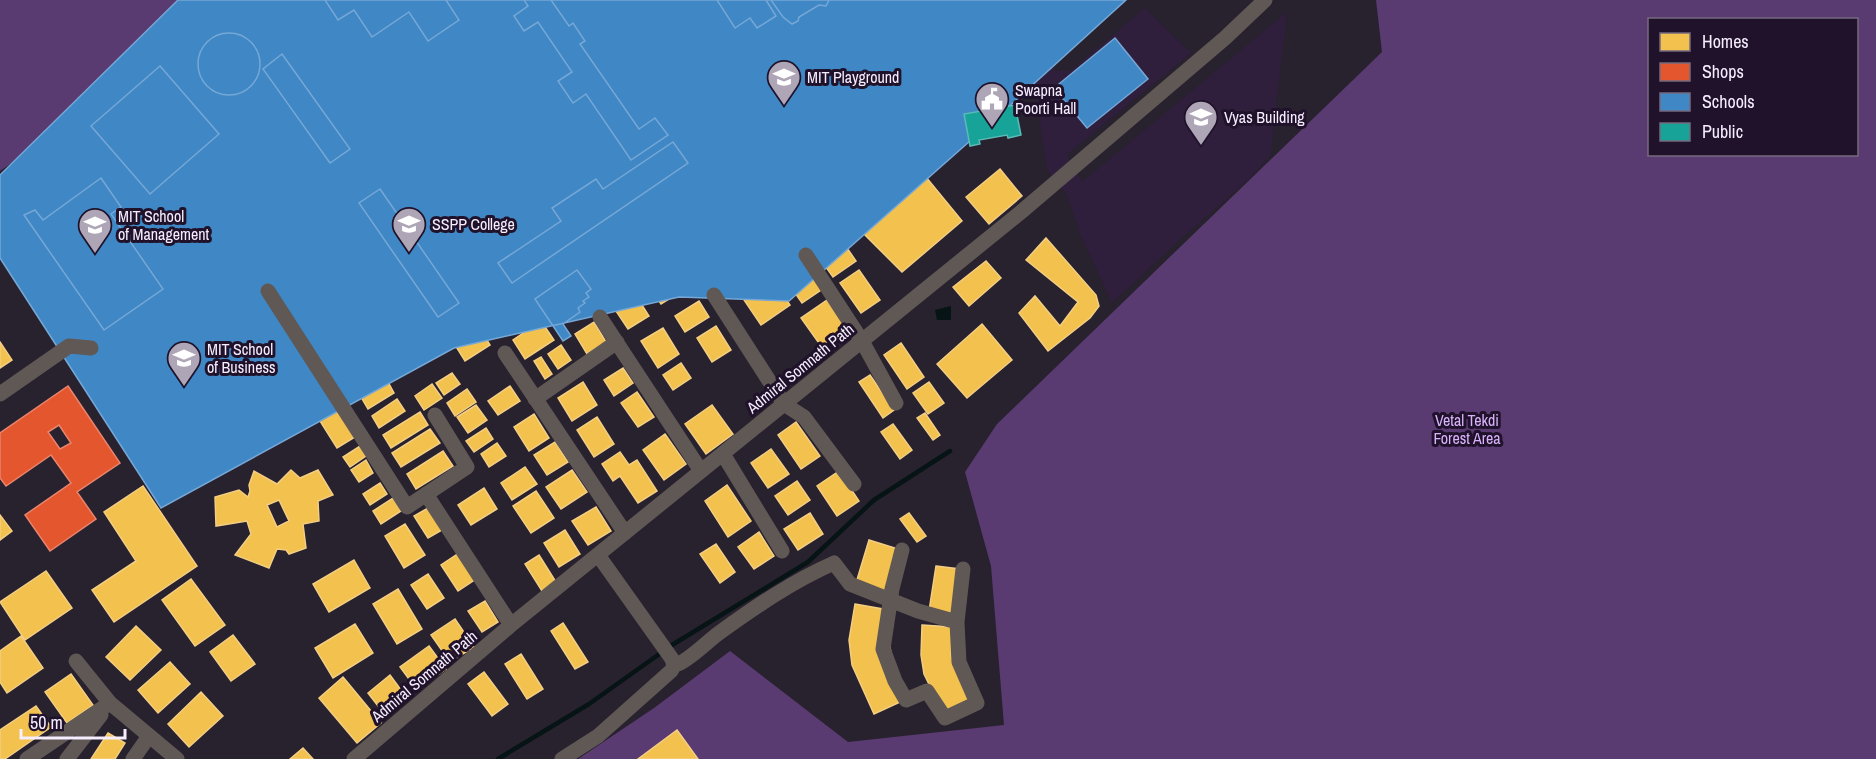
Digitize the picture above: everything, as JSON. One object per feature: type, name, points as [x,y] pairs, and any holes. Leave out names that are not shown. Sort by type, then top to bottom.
[{"type":"street","name":"Admiral Somnath Path","points":[[354,759],[512,625],[1066,174],[1225,38],[1265,0]]},
{"type":"street","points":[[806,255],[862,341],[896,402]]},
{"type":"street","points":[[268,291],[406,507],[467,467],[435,415]]},
{"type":"street","points":[[714,295],[784,404],[804,417],[854,484]]},
{"type":"street","points":[[600,316],[701,471]]},
{"type":"street","points":[[536,399],[617,342]]},
{"type":"street","points":[[0,394],[69,346],[91,348]]},
{"type":"street","points":[[505,354],[625,533]]},
{"type":"street","points":[[723,454],[782,551]]},
{"type":"street","points":[[426,495],[512,625]]},
{"type":"street","points":[[902,550],[892,588],[883,649],[895,681],[906,700],[927,691],[945,718],[977,703],[959,662],[957,622],[963,569]]},
{"type":"street","points":[[598,555],[678,664],[700,646],[808,574],[834,563],[850,585],[918,611],[957,622]]},
{"type":"street","points":[[562,759],[597,736],[672,670],[673,660]]},
{"type":"street","points":[[75,661],[110,703],[177,759]]},
{"type":"street","points":[[27,759],[110,703]]},
{"type":"street","points":[[67,759],[110,703]]},
{"type":"street","points":[[133,759],[149,736]]},
{"type":"shaded area","points":[[1145,8],[1191,53],[1067,154],[1082,182],[1287,12],[1270,156],[1251,177],[1112,303],[1081,236],[1067,195],[1047,169],[1029,50],[1040,13],[1055,71],[1070,71]]},
{"type":"shaded area","points":[[951,306],[951,320],[937,320],[935,310]]},
{"type":"green space","points":[[0,0],[233,0],[98,104],[0,171]]},
{"type":"green space","name":"Vetal Tekdi Forest Area","points":[[1376,0],[1876,0],[1876,759],[578,759],[654,708],[730,651],[848,742],[1004,725],[991,566],[965,472],[997,424],[1382,52]]},
{"type":"building: Homes","points":[[991,21],[1004,62],[973,71],[961,31]]},
{"type":"building: Homes","points":[[1000,169],[1022,196],[989,224],[966,197]]},
{"type":"building: Homes","points":[[921,171],[962,221],[902,272],[856,226]]},
{"type":"building: Homes","points":[[836,232],[856,261],[833,277],[813,249]]},
{"type":"building: Homes","points":[[1046,238],[1096,295],[1099,306],[1090,318],[1048,351],[1019,313],[1035,296],[1060,326],[1078,302],[1026,260]]},
{"type":"building: Homes","points":[[801,255],[824,288],[802,303],[779,270]]},
{"type":"building: Homes","points":[[986,261],[1001,278],[969,306],[953,287]]},
{"type":"building: Homes","points":[[307,262],[317,278],[293,293],[283,278]]},
{"type":"building: Homes","points":[[676,264],[690,286],[661,304],[647,282]]},
{"type":"building: Homes","points":[[859,270],[880,300],[861,313],[840,283]]},
{"type":"building: Homes","points":[[769,274],[790,305],[761,325],[740,294]]},
{"type":"building: Homes","points":[[317,285],[324,296],[302,310],[295,299]]},
{"type":"building: Homes","points":[[629,285],[649,316],[628,329],[608,299]]},
{"type":"building: Homes","points":[[268,297],[281,318],[261,331],[248,310]]},
{"type":"building: Homes","points":[[325,300],[334,315],[314,328],[304,313]]},
{"type":"building: Homes","points":[[827,300],[847,329],[821,346],[801,318]]},
{"type":"building: Homes","points":[[699,301],[709,317],[685,332],[675,316]]},
{"type":"building: Homes","points":[[473,317],[490,345],[465,361],[447,332]]},
{"type":"building: Homes","points":[[541,321],[554,340],[525,359],[513,340]]},
{"type":"building: Homes","points":[[594,322],[606,342],[587,354],[575,334]]},
{"type":"building: Homes","points":[[344,323],[351,334],[332,346],[325,335]]},
{"type":"building: Homes","points":[[982,324],[1012,360],[967,398],[937,364]]},
{"type":"building: Homes","points":[[716,326],[731,350],[712,362],[697,338]]},
{"type":"building: Homes","points":[[663,328],[679,354],[658,368],[641,341]]},
{"type":"building: Homes","points":[[290,340],[297,351],[283,360],[277,349]]},
{"type":"building: Homes","points":[[0,342],[12,360],[0,368]]},
{"type":"building: Homes","points":[[358,342],[364,352],[337,369],[331,360]]},
{"type":"building: Homes","points":[[901,343],[924,377],[907,389],[884,355]]},
{"type":"building: Homes","points":[[561,345],[571,360],[558,369],[548,354]]},
{"type":"building: Homes","points":[[541,357],[552,374],[545,379],[534,361]]},
{"type":"building: Homes","points":[[372,360],[379,371],[347,391],[340,380]]},
{"type":"building: Homes","points":[[681,363],[691,378],[673,390],[663,375]]},
{"type":"building: Homes","points":[[623,368],[633,383],[614,396],[604,380]]},
{"type":"building: Homes","points":[[452,373],[460,384],[444,395],[436,383]]},
{"type":"building: Homes","points":[[870,375],[894,410],[883,418],[859,382]]},
{"type":"building: Homes","points":[[387,380],[394,393],[368,409],[361,397]]},
{"type":"building: Homes","points":[[583,382],[597,405],[572,421],[558,398]]},
{"type":"building: Homes","points":[[929,382],[944,403],[928,414],[913,393]]},
{"type":"building: Homes","points":[[432,384],[442,398],[424,410],[415,396]]},
{"type":"building: Homes","points":[[510,386],[520,401],[498,415],[488,401]]},
{"type":"building: Homes","points":[[467,389],[476,402],[455,416],[447,403]]},
{"type":"building: Homes","points":[[637,392],[654,417],[638,427],[621,403]]},
{"type":"building: Homes","points":[[397,399],[405,411],[379,428],[372,416]]},
{"type":"building: Homes","points":[[476,405],[487,420],[468,433],[457,417]]},
{"type":"building: Homes","points":[[712,405],[733,434],[706,454],[685,424]]},
{"type":"building: Homes","points":[[337,410],[355,437],[337,448],[320,421]]},
{"type":"building: Homes","points":[[420,412],[428,425],[391,448],[383,435]]},
{"type":"building: Homes","points":[[925,413],[940,435],[933,440],[917,418]]},
{"type":"building: Homes","points":[[534,414],[549,438],[529,451],[514,427]]},
{"type":"building: Homes","points":[[597,417],[614,444],[594,457],[577,430]]},
{"type":"building: Homes","points":[[796,422],[820,456],[801,469],[778,435]]},
{"type":"building: Homes","points":[[893,424],[912,450],[900,459],[881,432]]},
{"type":"building: Homes","points":[[486,428],[493,439],[474,452],[466,441]]},
{"type":"building: Homes","points":[[430,429],[440,443],[401,467],[392,453]]},
{"type":"building: Homes","points":[[665,434],[686,464],[664,480],[643,450]]},
{"type":"building: Homes","points":[[555,442],[568,462],[547,475],[534,455]]},
{"type":"building: Homes","points":[[497,443],[506,456],[489,467],[481,454]]},
{"type":"building: Homes","points":[[360,446],[366,456],[350,467],[343,457]]},
{"type":"building: Homes","points":[[771,449],[789,474],[768,488],[751,463]]},
{"type":"building: Homes","points":[[443,451],[453,466],[416,489],[407,474]]},
{"type":"building: Homes","points":[[620,452],[629,465],[637,460],[657,491],[638,503],[620,476],[613,481],[602,464]]},
{"type":"building: Homes","points":[[366,460],[373,473],[359,482],[351,470]]},
{"type":"building: Homes","points":[[525,467],[537,484],[512,500],[501,483]]},
{"type":"building: Homes","points":[[291,470],[300,478],[318,470],[333,495],[318,501],[319,521],[303,524],[306,548],[289,554],[286,550],[277,549],[269,568],[235,555],[251,534],[247,521],[216,526],[215,497],[239,490],[248,497],[254,471],[277,484]],"holes":[[[279,500],[289,521],[277,527],[267,505]]]},
{"type":"building: Homes","points":[[572,470],[587,492],[561,509],[546,487]]},
{"type":"building: Homes","points":[[839,471],[859,501],[837,516],[817,486]]},
{"type":"building: Homes","points":[[797,481],[810,500],[788,515],[775,496]]},
{"type":"building: Homes","points":[[380,483],[387,494],[370,505],[363,494]]},
{"type":"building: Homes","points":[[727,485],[751,521],[728,537],[705,501]]},
{"type":"building: Homes","points":[[143,486],[197,566],[114,622],[92,590],[136,561],[104,512]]},
{"type":"building: Homes","points":[[484,488],[497,509],[471,525],[458,505]]},
{"type":"building: Homes","points":[[536,491],[554,518],[531,533],[513,506]]},
{"type":"building: Homes","points":[[393,498],[401,511],[381,524],[373,511]]},
{"type":"building: Homes","points":[[596,507],[611,531],[588,545],[572,521]]},
{"type":"building: Homes","points":[[428,508],[442,530],[428,538],[414,516]]},
{"type":"building: Homes","points":[[810,513],[823,534],[798,550],[784,529]]},
{"type":"building: Homes","points":[[909,513],[926,536],[917,542],[900,519]]},
{"type":"building: Homes","points":[[0,515],[12,531],[0,540]]},
{"type":"building: Homes","points":[[405,524],[425,555],[404,568],[385,536]]},
{"type":"building: Homes","points":[[565,530],[580,554],[559,567],[544,543]]},
{"type":"building: Homes","points":[[759,532],[774,556],[754,569],[738,547]]},
{"type":"building: Homes","points":[[869,540],[898,549],[885,592],[856,583]]},
{"type":"building: Homes","points":[[716,544],[735,572],[720,583],[700,554]]},
{"type":"building: Homes","points":[[459,553],[476,579],[458,591],[441,565]]},
{"type":"building: Homes","points":[[539,555],[556,582],[542,591],[525,564]]},
{"type":"building: Homes","points":[[354,560],[370,588],[329,612],[313,584]]},
{"type":"building: Homes","points":[[936,566],[960,569],[954,615],[929,611]]},
{"type":"building: Homes","points":[[46,571],[72,608],[25,640],[0,602]]},
{"type":"building: Homes","points":[[428,574],[444,598],[427,609],[411,585]]},
{"type":"building: Homes","points":[[191,579],[225,625],[195,646],[162,600]]},
{"type":"building: Homes","points":[[398,589],[422,629],[397,644],[373,604]]},
{"type":"building: Homes","points":[[485,601],[498,622],[482,632],[468,611]]},
{"type":"building: Homes","points":[[855,604],[883,609],[900,702],[874,714],[852,665],[849,640]]},
{"type":"building: Homes","points":[[455,619],[474,647],[450,662],[431,635]]},
{"type":"building: Homes","points":[[563,623],[588,662],[575,669],[551,631]]},
{"type":"building: Homes","points":[[355,624],[373,653],[333,678],[315,648]]},
{"type":"building: Homes","points":[[922,625],[953,627],[951,656],[973,702],[944,715],[924,674],[921,655]]},
{"type":"building: Homes","points":[[136,626],[161,650],[130,680],[106,657]]},
{"type":"building: Homes","points":[[233,635],[255,664],[231,681],[210,652]]},
{"type":"building: Homes","points":[[21,636],[43,668],[7,693],[0,682],[0,651]]},
{"type":"building: Homes","points":[[429,646],[446,669],[417,690],[400,667]]},
{"type":"building: Homes","points":[[521,654],[543,689],[527,699],[505,664]]},
{"type":"building: Homes","points":[[170,662],[190,684],[158,713],[138,690]]},
{"type":"building: Homes","points":[[484,672],[508,704],[492,716],[468,684]]},
{"type":"building: Homes","points":[[71,674],[93,705],[67,723],[45,692]]},
{"type":"building: Homes","points":[[390,675],[407,698],[385,715],[368,693]]},
{"type":"building: Homes","points":[[343,677],[381,723],[357,743],[319,698]]},
{"type":"building: Homes","points":[[201,692],[223,716],[189,747],[168,724]]},
{"type":"building: Homes","points":[[36,706],[51,727],[5,759],[0,759],[0,730]]},
{"type":"building: Homes","points":[[677,730],[698,759],[638,759]]},
{"type":"building: Homes","points":[[108,733],[125,743],[115,759],[91,759]]},
{"type":"building: Homes","points":[[303,748],[313,759],[290,759]]},
{"type":"building: Shops","points":[[68,386],[120,463],[77,492],[96,519],[50,551],[25,515],[71,483],[51,455],[6,486],[0,478],[0,433]],"holes":[[[59,425],[71,443],[60,449],[48,432]]]},
{"type":"building: Schools","points":[[178,0],[1126,0],[789,301],[679,297],[454,348],[161,508],[0,258],[0,175]]},
{"type":"building: Schools","points":[[325,0],[446,0],[459,20],[428,41],[409,12],[372,37],[354,10],[338,20]]},
{"type":"building: Schools","points":[[524,0],[551,0],[569,26],[573,23],[585,41],[580,44],[639,129],[655,118],[668,135],[631,160],[586,94],[573,103],[558,81],[572,72],[538,22],[524,31],[514,16],[528,6]]},
{"type":"building: Schools","points":[[717,0],[766,0],[776,16],[757,28],[750,18],[735,28]]},
{"type":"building: Schools","points":[[771,0],[829,0],[826,6],[819,5],[792,24],[783,17]]},
{"type":"building: Schools","points":[[229,33],[246,38],[251,42],[255,47],[260,64],[255,81],[251,86],[246,90],[229,95],[212,90],[207,86],[203,81],[198,64],[203,47],[207,42],[212,38]]},
{"type":"building: Schools","points":[[1115,38],[1148,79],[1087,128],[1054,88]]},
{"type":"building: Schools","points":[[282,54],[350,149],[330,163],[263,69]]},
{"type":"building: Schools","points":[[160,66],[219,134],[150,194],[91,126]]},
{"type":"building: Schools","points":[[673,142],[688,163],[512,283],[498,263],[561,221],[552,208],[596,179],[603,189]]},
{"type":"building: Schools","name":"MIT School of Management","points":[[101,178],[121,207],[111,214],[163,289],[104,330],[24,215],[35,210],[43,220]]},
{"type":"building: Schools","name":"SSPP College","points":[[380,189],[459,303],[438,317],[359,203]]},
{"type":"building: Schools","points":[[577,270],[591,289],[586,293],[589,297],[583,301],[585,303],[578,308],[580,312],[563,324],[571,336],[563,341],[535,299]]},
{"type":"building: Public","points":[[1015,105],[1021,135],[979,140],[980,144],[970,146],[964,114]]},
{"type":"waterway","points":[[498,759],[589,704],[672,645],[808,562],[874,500],[950,451]]},
{"type":"place","name":"MIT Playground","points":[[784,106]]},
{"type":"place","name":"Swapna Poorti Hall","points":[[992,128]]},
{"type":"place","name":"Vyas Building","points":[[1201,146]]},
{"type":"place","name":"SSPP College","points":[[409,253]]},
{"type":"place","name":"MIT School of Management","points":[[95,254]]},
{"type":"place","name":"MIT School of Business","points":[[184,387]]}]
